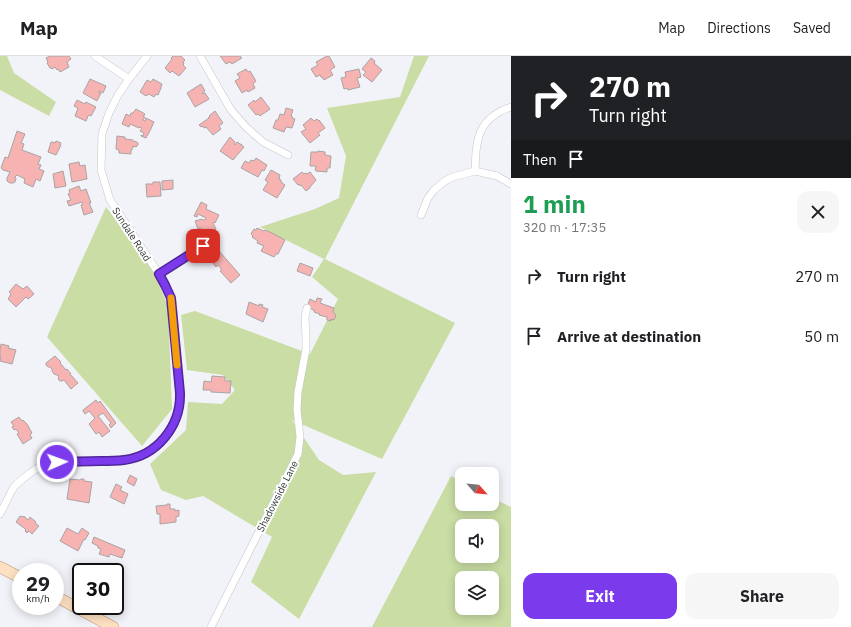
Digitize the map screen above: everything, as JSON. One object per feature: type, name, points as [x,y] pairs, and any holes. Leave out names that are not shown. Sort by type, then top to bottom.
[{"type":"main road","points":[[0,567],[12,573]]},
{"type":"main road","points":[[64,601],[113,627]]},
{"type":"street","points":[[95,56],[129,79]]},
{"type":"street","name":"Sundale Road","points":[[0,514],[15,486],[34,470],[43,465],[57,462],[124,460],[135,457],[149,451],[162,441],[167,435],[178,413],[180,393],[171,298],[159,274],[110,200],[101,170],[102,134],[109,113],[118,95],[147,56]]},
{"type":"street","points":[[200,56],[231,110],[246,127],[264,142],[288,154]]},
{"type":"street","points":[[474,171],[478,136],[484,125],[494,115],[511,107]]},
{"type":"street","points":[[421,215],[428,198],[434,190],[445,181],[453,178],[474,171],[497,176],[511,184]]},
{"type":"street","name":"Shadowside Lane","points":[[211,627],[298,454],[300,438],[297,409],[298,392],[306,349],[305,317],[307,308]]},
{"type":"lane","points":[[159,274],[203,246]]},
{"type":"green space","points":[[0,56],[7,56],[14,73],[56,102],[49,116],[0,90]]},
{"type":"green space","points":[[414,56],[429,56],[325,259],[455,323],[382,459],[292,420],[319,460],[343,475],[376,472],[299,619],[251,582],[272,537],[203,496],[186,500],[161,490],[150,464],[186,430],[188,402],[222,404],[235,390],[223,375],[187,370],[181,315],[195,311],[310,354],[338,299],[312,277],[324,259],[260,227],[315,209],[339,198],[346,156],[327,108],[400,97]]},
{"type":"green space","points":[[106,207],[151,266],[168,306],[172,409],[142,446],[47,337]]},
{"type":"green space","points":[[451,476],[455,478],[455,511],[499,511],[499,501],[511,507],[511,627],[372,627]]},
{"type":"building","points":[[50,56],[69,56],[71,59],[67,62],[69,67],[60,72],[55,67],[52,69],[50,68],[46,58]]},
{"type":"building","points":[[173,56],[181,56],[185,60],[183,65],[186,68],[179,76],[172,71],[170,73],[165,68]]},
{"type":"building","points":[[220,56],[240,56],[242,58],[232,64],[230,62],[226,64]]},
{"type":"building","points":[[329,56],[335,67],[330,70],[333,75],[324,80],[320,75],[316,77],[311,69],[318,65],[316,62]]},
{"type":"building","points":[[371,58],[382,70],[372,82],[363,75],[366,72],[362,69]]},
{"type":"building","points":[[246,69],[248,72],[250,71],[256,81],[253,84],[255,88],[248,92],[247,90],[242,93],[235,81],[240,78],[237,74]]},
{"type":"building","points":[[359,69],[361,77],[357,78],[360,87],[348,90],[347,88],[344,89],[341,78],[346,77],[345,72]]},
{"type":"building","points":[[90,79],[106,86],[103,93],[99,91],[99,93],[101,93],[97,101],[83,93]]},
{"type":"building","points":[[153,79],[162,84],[158,95],[156,94],[154,97],[149,94],[146,96],[140,92],[147,80],[151,82]]},
{"type":"building","points":[[201,84],[205,91],[202,93],[205,93],[209,99],[195,107],[187,93]]},
{"type":"building","points":[[261,97],[270,109],[260,116],[258,114],[256,115],[248,105]]},
{"type":"building","points":[[77,100],[85,104],[86,102],[96,107],[91,116],[88,116],[86,121],[75,116],[78,108],[74,106]]},
{"type":"building","points":[[286,108],[293,110],[291,116],[295,119],[292,128],[286,127],[284,132],[273,128],[280,114],[284,115]]},
{"type":"building","points":[[136,109],[145,114],[143,120],[145,121],[146,118],[154,122],[146,138],[141,136],[143,136],[144,133],[140,131],[142,128],[130,124],[129,127],[122,124],[126,114],[130,116]]},
{"type":"building","points":[[215,111],[223,123],[219,126],[221,129],[213,135],[206,127],[204,128],[203,126],[201,127],[199,125],[209,118],[209,116]]},
{"type":"building","points":[[311,118],[314,121],[317,119],[319,120],[325,128],[318,133],[320,135],[310,143],[301,132],[306,129],[303,125]]},
{"type":"building","points":[[17,131],[25,134],[21,143],[24,144],[22,150],[41,157],[38,164],[41,165],[39,169],[44,171],[40,181],[36,179],[33,187],[24,183],[25,179],[17,175],[15,177],[15,182],[10,183],[7,181],[7,178],[10,172],[1,168],[5,157],[8,158]]},
{"type":"building","points":[[117,136],[133,140],[138,143],[138,145],[136,147],[133,146],[131,154],[119,153],[119,150],[116,149]]},
{"type":"building","points":[[230,137],[235,142],[235,145],[237,142],[244,147],[233,160],[220,151]]},
{"type":"building","points":[[56,141],[61,143],[61,145],[56,155],[48,152],[51,142],[55,143]]},
{"type":"building","points":[[311,152],[325,152],[325,155],[331,156],[330,168],[327,168],[327,172],[316,171],[316,166],[310,166]]},
{"type":"building","points":[[256,158],[267,165],[258,177],[241,168],[245,161],[249,163],[251,160],[254,161]]},
{"type":"building","points":[[79,162],[80,166],[85,165],[87,179],[72,182],[69,164]]},
{"type":"building","points":[[271,170],[280,175],[279,179],[285,185],[277,198],[263,190],[268,182],[265,180]]},
{"type":"building","points":[[63,171],[66,186],[55,188],[53,174]]},
{"type":"building","points":[[302,172],[307,174],[310,172],[316,180],[306,191],[293,179]]},
{"type":"building","points":[[173,180],[173,189],[162,190],[162,181]]},
{"type":"building","points":[[153,182],[160,182],[161,196],[147,197],[146,184],[153,184]]},
{"type":"building","points":[[79,186],[81,191],[86,189],[91,203],[89,203],[93,212],[84,215],[81,205],[83,204],[82,202],[69,206],[67,201],[71,200],[68,194],[70,193],[69,190]]},
{"type":"building","points":[[201,202],[207,205],[206,209],[219,215],[215,223],[213,223],[216,229],[214,230],[215,234],[202,239],[200,233],[203,232],[201,228],[198,229],[195,221],[202,219],[205,220],[206,218],[198,214],[197,217],[194,216]]},
{"type":"building","points":[[257,228],[272,233],[285,240],[278,254],[274,257],[261,251],[264,246],[257,243],[258,241],[252,237],[253,236],[251,234],[254,229],[256,230]]},
{"type":"building","points":[[219,251],[240,275],[231,283],[220,271],[222,270],[218,265],[216,267],[210,259]]},
{"type":"building","points":[[300,263],[313,268],[310,276],[297,271]]},
{"type":"building","points":[[16,284],[23,289],[27,286],[34,294],[28,299],[26,297],[16,307],[8,299],[11,294],[9,292]]},
{"type":"building","points":[[317,298],[322,299],[320,303],[334,308],[333,312],[336,315],[334,320],[327,320],[327,317],[319,315],[320,314],[307,307],[310,299],[316,302]]},
{"type":"building","points":[[249,302],[259,306],[259,304],[263,305],[262,307],[268,309],[263,322],[246,314]]},
{"type":"building","points":[[1,344],[16,350],[12,364],[0,361]]},
{"type":"building","points":[[55,356],[78,383],[71,389],[64,380],[60,381],[58,379],[59,376],[54,374],[52,369],[46,365],[46,363]]},
{"type":"building","points":[[212,376],[225,377],[225,381],[231,381],[230,393],[203,390],[204,381],[211,382]]},
{"type":"building","points":[[96,400],[98,403],[100,401],[116,423],[111,428],[109,425],[111,423],[103,413],[98,416],[110,431],[102,437],[99,432],[96,434],[89,424],[95,418],[89,411],[85,414],[83,411]]},
{"type":"building","points":[[19,417],[27,424],[32,433],[30,435],[32,438],[23,444],[17,434],[19,433],[16,429],[14,430],[12,427],[14,426],[11,422]]},
{"type":"building","points":[[130,475],[137,479],[134,486],[127,482]]},
{"type":"building","points":[[70,479],[84,479],[84,481],[92,482],[89,503],[67,499]]},
{"type":"building","points":[[116,484],[122,487],[120,490],[128,494],[124,504],[110,497]]},
{"type":"building","points":[[170,504],[170,509],[175,509],[175,511],[179,510],[179,516],[176,517],[176,522],[160,524],[160,514],[157,514],[156,506]]},
{"type":"building","points":[[20,516],[24,516],[28,520],[30,517],[39,526],[32,534],[29,531],[27,533],[24,528],[16,522]]},
{"type":"building","points":[[67,528],[78,534],[82,528],[89,533],[78,551],[60,541]]},
{"type":"building","points":[[94,537],[125,550],[122,558],[110,554],[109,557],[99,554],[101,549],[92,543]]},
{"type":"slow traffic","points":[[171,298],[177,365]]},
{"type":"route","points":[[57,462],[124,460],[135,457],[156,446],[172,428],[178,413],[180,393],[171,298],[159,274],[203,246]]}]
